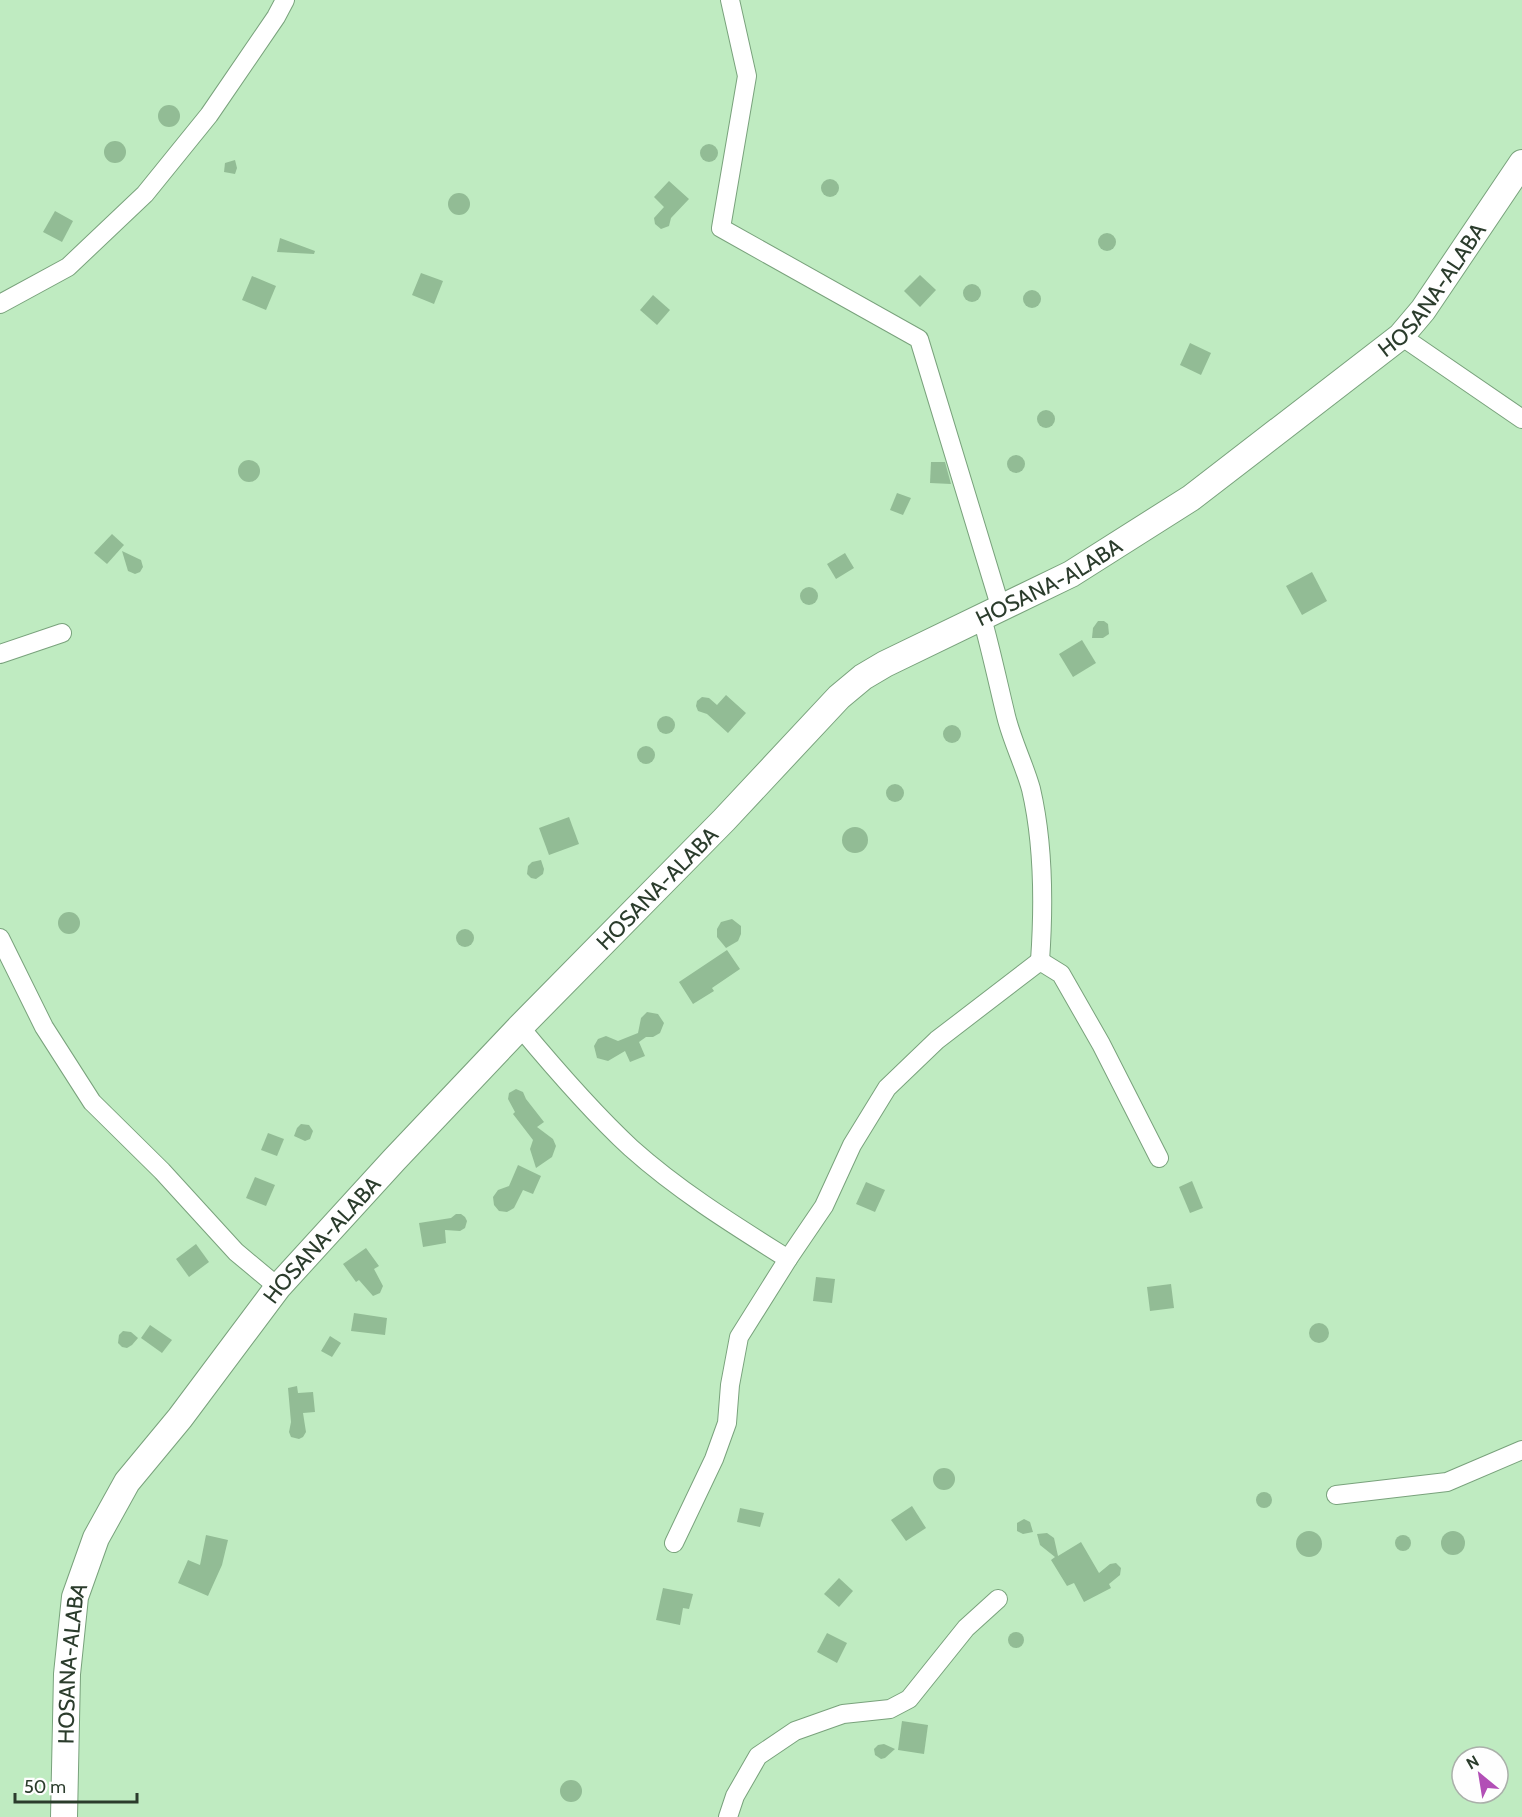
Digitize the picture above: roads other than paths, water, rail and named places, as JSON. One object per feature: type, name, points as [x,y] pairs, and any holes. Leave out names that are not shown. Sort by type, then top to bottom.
[{"type":"main road","name":"HOSANA-ALABA","points":[[64,1817],[68,1674],[75,1597],[96,1538],[127,1482],[180,1418],[278,1287],[520,1027],[716,828],[839,697],[863,677],[885,664],[1071,574],[1191,498],[1401,336],[1424,310],[1522,163]]},
{"type":"street","points":[[0,304],[68,267],[145,194],[209,115],[276,18],[285,0]]},
{"type":"street","points":[[674,1543],[714,1459],[727,1423],[730,1384],[739,1337],[824,1206],[852,1145],[887,1088],[937,1040],[1040,962],[1043,916],[1039,830],[1030,788],[1006,718],[991,648],[991,614],[919,339],[721,228],[747,76],[730,0]]},
{"type":"street","points":[[1401,336],[1522,419]]},
{"type":"street","points":[[0,654],[62,633]]},
{"type":"street","points":[[0,938],[44,1027],[92,1102],[162,1171],[236,1252],[278,1287]]},
{"type":"street","points":[[1040,962],[1061,974],[1106,1054],[1159,1158]]},
{"type":"street","points":[[520,1027],[567,1083],[632,1149],[708,1209],[788,1259]]},
{"type":"street","points":[[1336,1495],[1447,1482],[1522,1450]]},
{"type":"street","points":[[728,1817],[735,1796],[758,1756],[795,1731],[843,1714],[890,1709],[909,1700],[966,1628],[998,1599]]}]
